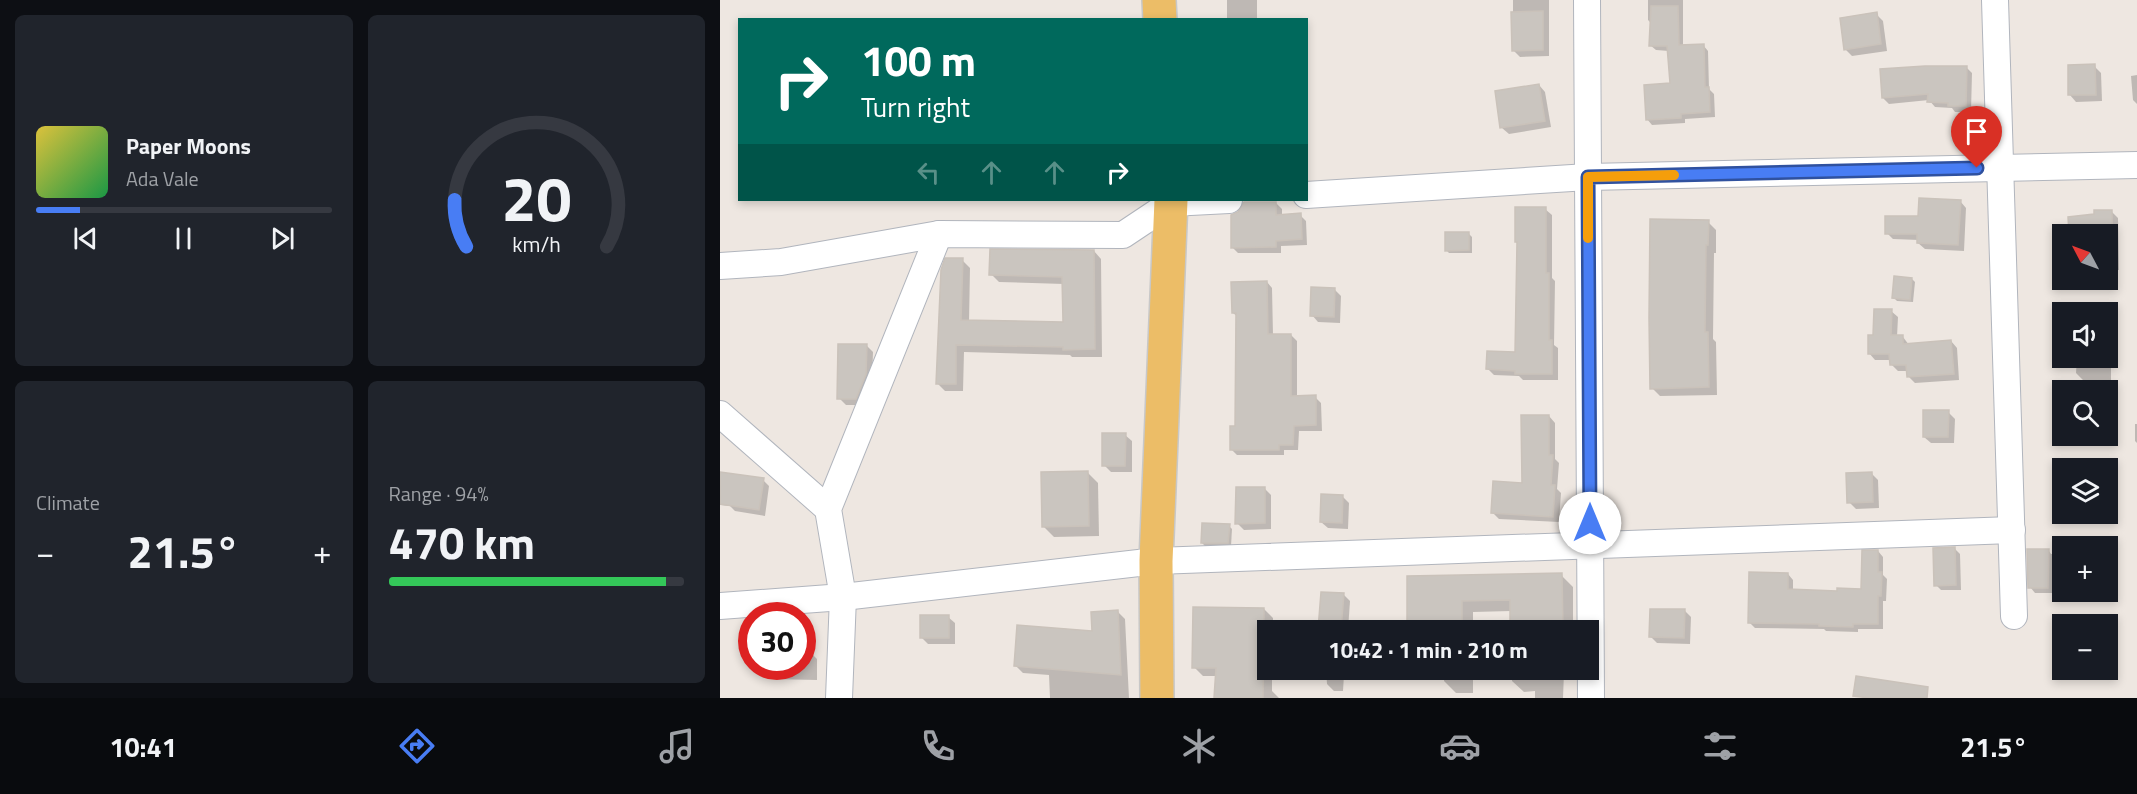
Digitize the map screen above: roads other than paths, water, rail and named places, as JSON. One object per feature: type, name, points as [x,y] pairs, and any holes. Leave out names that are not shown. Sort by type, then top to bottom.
[{"type":"main road","points":[[1159,0],[1160,18]]},
{"type":"main road","points":[[1157,698],[1156,561],[1171,201]]},
{"type":"street","points":[[1587,0],[1591,698]]},
{"type":"street","points":[[1995,0],[2014,616]]},
{"type":"street","points":[[1308,195],[1588,177],[2137,165]]},
{"type":"street","points":[[720,266],[781,262],[939,234],[1123,235],[1171,201]]},
{"type":"street","points":[[839,698],[843,597],[828,509],[939,234]]},
{"type":"street","points":[[720,414],[828,509]]},
{"type":"street","points":[[720,606],[843,597],[1156,561],[2013,530]]}]
